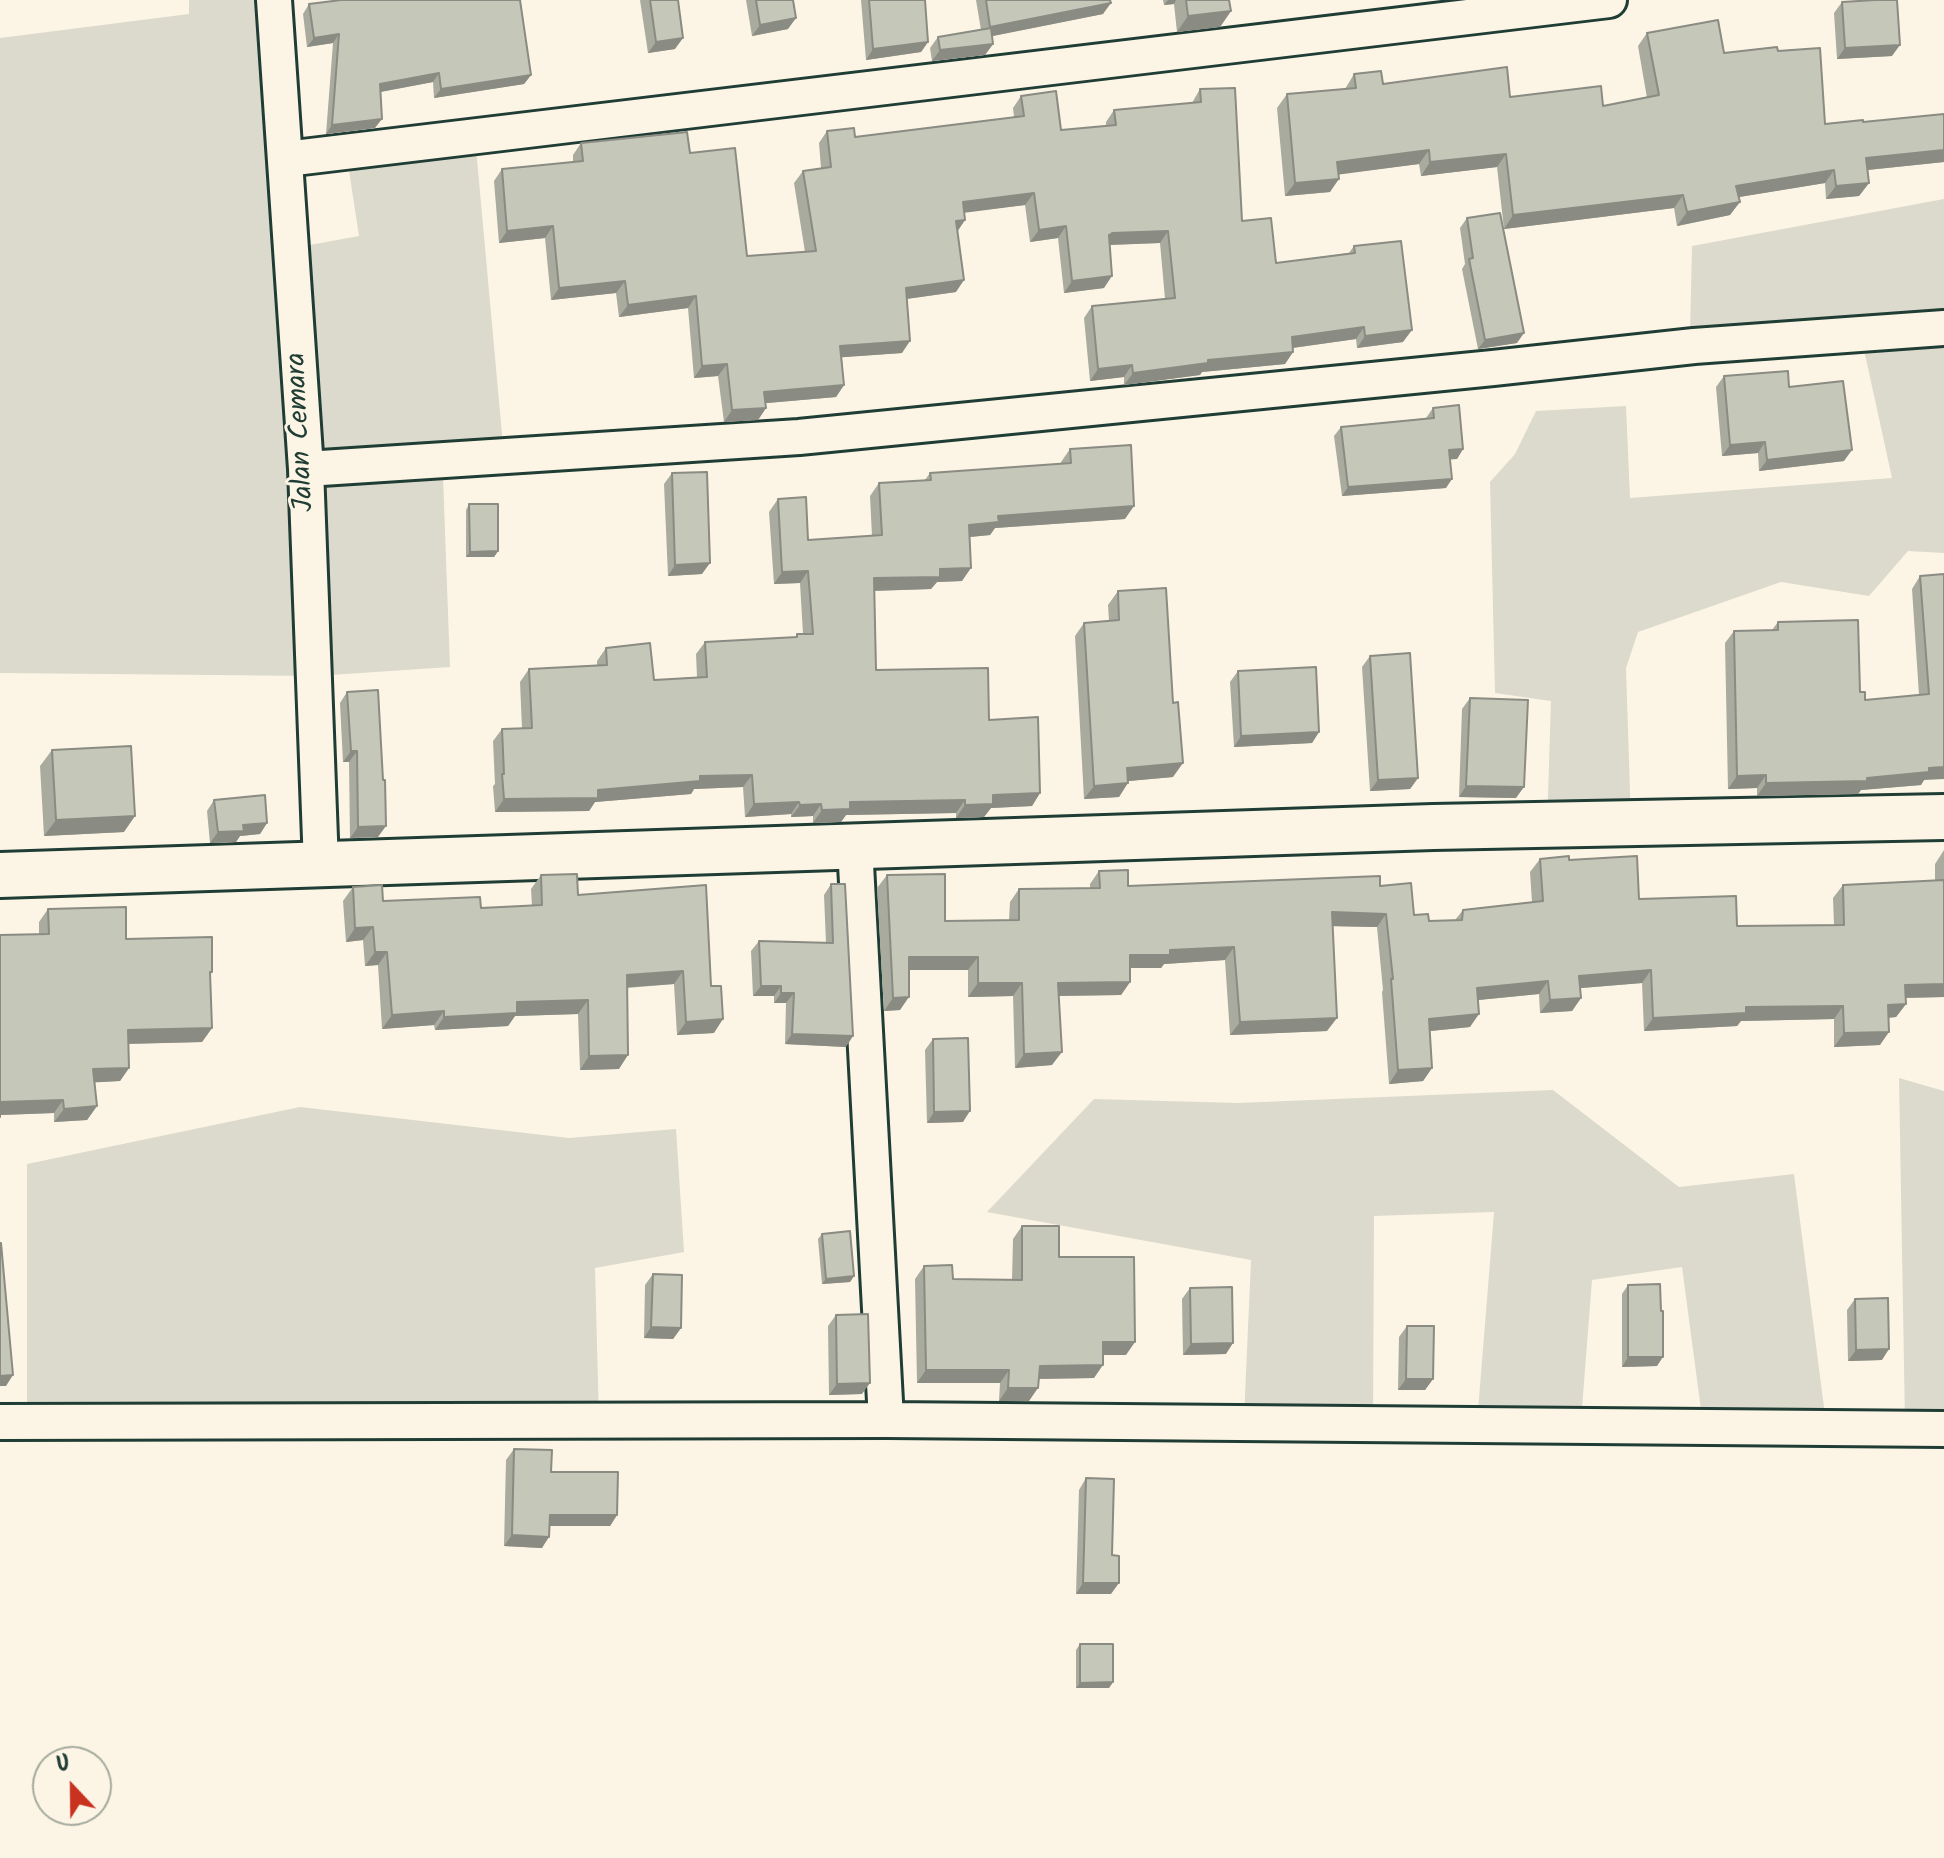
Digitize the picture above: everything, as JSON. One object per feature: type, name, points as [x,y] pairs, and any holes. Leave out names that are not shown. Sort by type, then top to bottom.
[{"type":"street","name":"Jalan Cemara","points":[[274,0],[306,469],[321,865]]},
{"type":"street","points":[[286,159],[1609,0]]},
{"type":"street","points":[[306,469],[799,437],[1694,346],[1944,328]]},
{"type":"street","points":[[0,875],[1433,827],[1944,817]]},
{"type":"street","points":[[855,846],[886,1420]]},
{"type":"street","points":[[0,1422],[886,1420],[1944,1429]]},
{"type":"shaded area","points":[[189,0],[260,0],[292,485],[443,477],[450,667],[316,676],[0,673],[0,38],[189,14]]},
{"type":"shaded area","points":[[476,148],[505,467],[303,478],[288,249],[359,236],[348,164]]},
{"type":"shaded area","points":[[1944,199],[1944,553],[1908,551],[1869,596],[1781,582],[1638,632],[1626,668],[1631,822],[1547,827],[1551,701],[1495,693],[1490,482],[1515,454],[1536,411],[1626,406],[1630,498],[1892,478],[1858,322],[1690,334],[1692,246]]},
{"type":"shaded area","points":[[1899,1078],[1944,1091],[1944,1423],[1905,1423]]},
{"type":"shaded area","points":[[1553,1090],[1679,1187],[1794,1174],[1826,1423],[1703,1425],[1682,1267],[1592,1280],[1581,1421],[1477,1423],[1494,1212],[1374,1216],[1373,1423],[1244,1418],[1251,1260],[987,1212],[1094,1099],[1238,1103]]},
{"type":"shaded area","points":[[300,1107],[569,1138],[676,1129],[684,1252],[595,1268],[599,1421],[27,1425],[27,1164]]},
{"type":"building","points":[[341,0],[520,0],[531,75],[441,89],[439,73],[380,84],[382,119],[332,125],[339,34],[314,38],[309,4]]},
{"type":"building","points":[[650,0],[678,0],[683,38],[656,42]]},
{"type":"building","points":[[756,0],[793,0],[796,18],[760,25]]},
{"type":"building","points":[[869,0],[925,0],[928,42],[873,49]]},
{"type":"building","points":[[986,0],[1110,0],[1111,3],[990,27]]},
{"type":"building","points":[[1186,0],[1229,0],[1231,11],[1188,16]]},
{"type":"building","points":[[1897,0],[1900,45],[1845,48],[1842,2]]},
{"type":"building","points":[[1718,20],[1724,53],[1777,47],[1778,51],[1820,48],[1825,124],[1944,114],[1944,150],[1866,158],[1869,183],[1836,186],[1834,170],[1736,186],[1740,202],[1687,212],[1683,195],[1513,215],[1506,154],[1430,162],[1429,150],[1337,162],[1339,179],[1295,183],[1287,94],[1356,88],[1354,74],[1381,71],[1383,84],[1507,67],[1510,97],[1601,86],[1603,106],[1659,95],[1647,33]]},
{"type":"building","points":[[991,28],[993,44],[940,50],[938,37]]},
{"type":"building","points":[[1235,88],[1242,221],[1271,218],[1276,263],[1355,253],[1354,246],[1401,241],[1412,330],[1365,336],[1364,327],[1292,337],[1293,352],[1208,360],[1208,363],[1133,373],[1132,365],[1098,369],[1092,306],[1175,298],[1168,231],[1112,233],[1109,235],[1112,276],[1072,281],[1066,226],[1039,230],[1034,193],[963,202],[965,220],[956,221],[964,280],[906,288],[910,341],[840,346],[844,385],[764,392],[766,408],[732,410],[727,364],[702,366],[696,296],[628,305],[625,281],[559,288],[553,226],[507,231],[502,169],[583,161],[581,143],[687,132],[690,153],[735,148],[747,256],[816,251],[803,171],[831,167],[827,131],[854,128],[855,137],[1024,116],[1021,96],[1056,91],[1061,130],[1116,125],[1114,110],[1201,102],[1200,89]]},
{"type":"building","points":[[1500,213],[1524,333],[1485,340],[1469,259],[1473,258],[1467,218]]},
{"type":"building","points":[[1788,371],[1789,387],[1843,381],[1852,450],[1767,460],[1765,442],[1730,445],[1724,376]]},
{"type":"building","points":[[1459,405],[1463,449],[1449,450],[1452,479],[1348,487],[1341,427],[1434,418],[1433,408]]},
{"type":"building","points":[[1131,445],[1134,506],[998,516],[999,522],[969,525],[971,568],[940,569],[940,577],[874,578],[876,670],[988,668],[989,720],[1038,717],[1040,793],[993,795],[993,804],[965,805],[965,800],[850,802],[850,809],[822,810],[821,804],[800,805],[799,802],[754,804],[752,775],[700,776],[700,781],[598,790],[598,798],[504,799],[502,729],[532,728],[529,669],[607,665],[606,648],[650,643],[654,680],[707,677],[705,642],[813,634],[808,571],[782,572],[778,499],[806,497],[808,540],[882,535],[879,483],[931,480],[930,473],[1071,463],[1070,449]]},
{"type":"building","points":[[707,472],[710,563],[675,565],[672,473]]},
{"type":"building","points":[[469,504],[498,504],[498,551],[470,552]]},
{"type":"building","points":[[1944,574],[1944,767],[1929,768],[1929,772],[1867,778],[1867,781],[1766,783],[1766,775],[1737,776],[1734,631],[1778,630],[1778,622],[1858,620],[1860,692],[1865,692],[1865,700],[1929,694],[1920,576]]},
{"type":"building","points":[[1166,588],[1173,703],[1178,702],[1183,763],[1127,768],[1128,783],[1094,786],[1084,623],[1119,620],[1118,591]]},
{"type":"building","points":[[1410,653],[1418,778],[1378,780],[1370,656]]},
{"type":"building","points":[[1316,667],[1319,732],[1241,736],[1238,671]]},
{"type":"building","points":[[378,690],[386,826],[358,827],[357,751],[351,751],[347,692]]},
{"type":"building","points":[[1470,698],[1528,700],[1524,787],[1466,786]]},
{"type":"building","points":[[131,746],[135,816],[56,820],[52,750]]},
{"type":"building","points":[[265,795],[267,823],[243,825],[244,831],[218,832],[214,800]]},
{"type":"building","points":[[1569,856],[1569,860],[1637,856],[1639,899],[1736,896],[1737,926],[1844,925],[1843,885],[1944,880],[1944,984],[1905,985],[1906,1004],[1888,1005],[1889,1032],[1844,1033],[1843,1006],[1746,1007],[1746,1013],[1653,1018],[1651,970],[1579,976],[1581,998],[1550,1000],[1548,981],[1477,988],[1479,1014],[1429,1019],[1432,1068],[1398,1070],[1386,914],[1332,912],[1337,1018],[1240,1022],[1234,947],[1170,950],[1170,955],[1130,955],[1130,982],[1058,983],[1062,1052],[1024,1054],[1022,983],[978,983],[978,957],[909,957],[909,997],[893,998],[887,875],[945,874],[945,921],[1019,920],[1019,889],[1100,888],[1099,871],[1128,870],[1128,886],[1380,876],[1380,886],[1411,883],[1414,915],[1428,914],[1429,921],[1462,920],[1463,910],[1543,901],[1540,859]]},
{"type":"building","points":[[577,874],[578,895],[706,885],[711,986],[721,986],[723,1019],[686,1022],[683,971],[627,975],[628,1055],[589,1056],[588,1000],[517,1002],[517,1013],[444,1017],[444,1011],[392,1015],[387,952],[375,952],[373,927],[355,928],[353,887],[382,885],[383,901],[480,897],[481,908],[542,905],[541,875]]},
{"type":"building","points":[[831,884],[845,884],[853,1036],[792,1034],[794,993],[781,993],[781,986],[761,986],[759,941],[833,943]]},
{"type":"building","points":[[126,907],[126,939],[212,937],[212,1028],[128,1030],[129,1068],[93,1069],[97,1106],[64,1109],[63,1100],[0,1102],[0,935],[49,934],[48,909]]},
{"type":"building","points":[[968,1038],[970,1111],[934,1112],[933,1039]]},
{"type":"building","points":[[1022,1226],[1059,1226],[1059,1257],[1134,1257],[1135,1342],[1103,1342],[1103,1365],[1040,1366],[1038,1388],[1008,1388],[1009,1370],[926,1370],[924,1266],[952,1265],[953,1279],[1022,1280]]},
{"type":"building","points":[[850,1231],[854,1276],[826,1279],[822,1234]]},
{"type":"building","points":[[0,1243],[13,1375],[0,1376]]},
{"type":"building","points":[[653,1274],[682,1275],[681,1328],[651,1327]]},
{"type":"building","points":[[1660,1284],[1663,1357],[1628,1357],[1628,1285]]},
{"type":"building","points":[[1232,1287],[1233,1343],[1191,1344],[1190,1288]]},
{"type":"building","points":[[1888,1298],[1889,1349],[1856,1350],[1855,1299]]},
{"type":"building","points":[[868,1314],[870,1383],[837,1384],[836,1315]]},
{"type":"building","points":[[1407,1326],[1434,1326],[1433,1379],[1406,1379]]},
{"type":"building","points":[[514,1449],[552,1450],[551,1472],[618,1472],[617,1515],[550,1515],[549,1537],[512,1535]]},
{"type":"building","points":[[1086,1478],[1114,1479],[1112,1555],[1119,1556],[1119,1583],[1083,1583]]},
{"type":"building","points":[[1080,1644],[1113,1644],[1113,1682],[1080,1683]]}]
